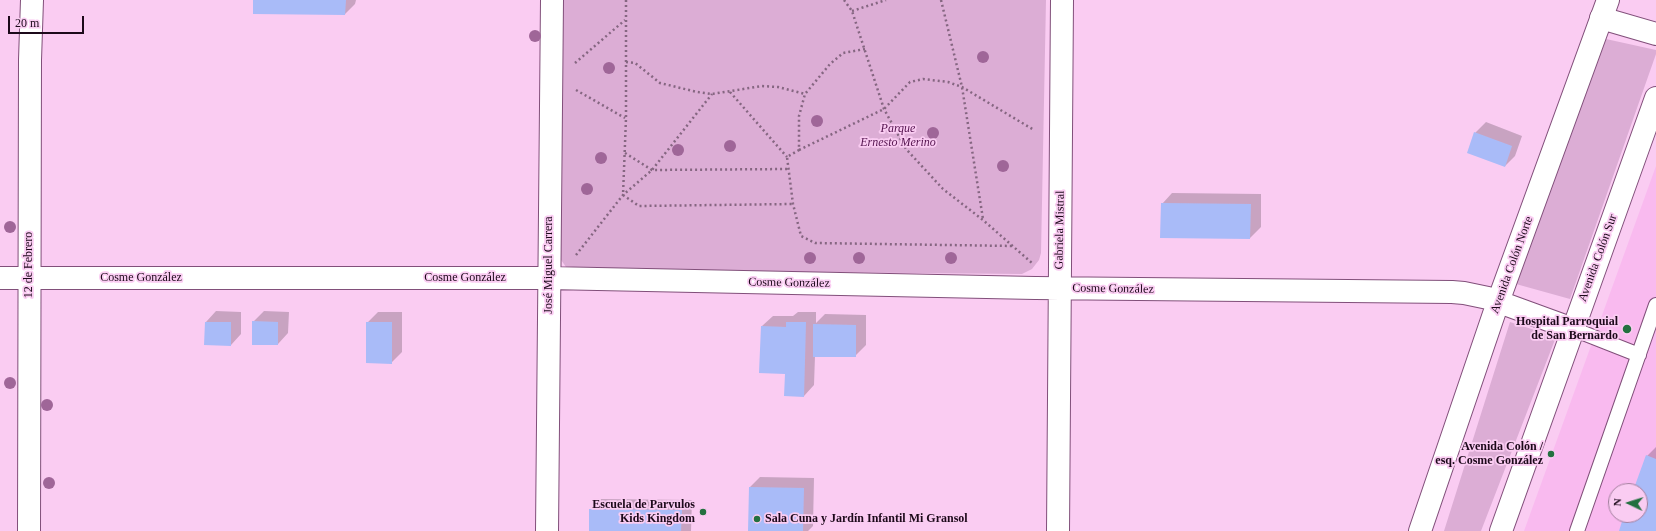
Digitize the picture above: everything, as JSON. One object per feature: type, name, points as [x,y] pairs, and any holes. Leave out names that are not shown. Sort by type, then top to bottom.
[{"type":"street","name":"12 de Febrero","points":[[29,531],[29,278],[32,0]]},
{"type":"street","name":"José Miguel Carrera","points":[[547,531],[552,0]]},
{"type":"street","name":"Gabriela Mistral","points":[[1058,531],[1062,0]]},
{"type":"street","points":[[1604,9],[1656,34]]},
{"type":"street","name":"Avenida Colón Norte","points":[[1420,531],[1498,302],[1604,9]]},
{"type":"street","name":"Avenida Colón Sur","points":[[1501,531],[1572,329],[1656,98]]},
{"type":"street","name":"Cosme González","points":[[0,278],[1060,278],[1452,292],[1477,295],[1572,329]]},
{"type":"lane","points":[[1577,531],[1656,305]]},
{"type":"lane","points":[[1572,329],[1638,355]]},
{"type":"path","points":[[623,195],[626,118],[626,0]]},
{"type":"path","points":[[844,0],[852,11],[884,109],[906,149],[943,189],[983,220],[1033,264],[1060,278]]},
{"type":"path","points":[[852,11],[886,0]]},
{"type":"path","points":[[941,0],[962,87],[983,220]]},
{"type":"path","points":[[575,63],[625,20]]},
{"type":"path","points":[[800,150],[798,116],[805,94],[830,64],[843,53],[865,48]]},
{"type":"path","points":[[626,62],[635,63],[660,83],[680,89],[712,94],[762,86],[778,87],[805,94]]},
{"type":"path","points":[[787,157],[884,109],[906,85],[916,80],[923,79],[948,82],[962,87],[1034,130]]},
{"type":"path","points":[[575,90],[626,118]]},
{"type":"path","points":[[730,92],[787,157],[793,204],[802,236],[815,243],[1014,246]]},
{"type":"path","points":[[573,258],[623,195],[652,170],[712,94]]},
{"type":"path","points":[[625,153],[652,170],[788,169]]},
{"type":"path","points":[[623,195],[638,206],[793,204]]},
{"type":"shaded area","name":"Hospital Parroquial de San Bernardo","points":[[1656,166],[1656,531],[1524,531]]},
{"type":"green space","name":"Parque Ernesto Merino","points":[[561,0],[1046,0],[1041,253],[1039,260],[1032,269],[1022,274],[578,270],[566,267],[559,257]]},
{"type":"green space","points":[[1606,39],[1656,50],[1656,54],[1570,299],[1516,284]]},
{"type":"green space","points":[[1510,322],[1556,337],[1481,531],[1444,531]]},
{"type":"building","points":[[253,0],[346,0],[345,15],[253,14]]},
{"type":"building","points":[[1474,132],[1512,146],[1505,167],[1467,153]]},
{"type":"building","points":[[1161,203],[1251,204],[1250,239],[1160,238]]},
{"type":"building","points":[[252,321],[278,322],[278,345],[252,345]]},
{"type":"building","points":[[205,322],[231,322],[231,346],[204,345]]},
{"type":"building","points":[[366,322],[392,322],[392,364],[366,363]]},
{"type":"building","points":[[786,322],[806,322],[804,397],[784,396],[785,374],[759,373],[761,326],[786,327]]},
{"type":"building","points":[[813,324],[856,325],[856,357],[813,357]]},
{"type":"building","points":[[1646,455],[1656,459],[1656,531],[1619,531],[1622,523],[1648,523],[1648,483],[1636,483]]},
{"type":"building","points":[[749,487],[804,488],[803,531],[748,531]]},
{"type":"building","points":[[589,509],[682,510],[681,531],[589,531]]},
{"type":"place","name":"Hospital Parroquial de San Bernardo","points":[[1627,329]]},
{"type":"place","name":"Avenida Colón / esq. Cosme González","points":[[1551,454]]},
{"type":"place","name":"Escuela de Parvulos Kids Kingdom","points":[[703,512]]},
{"type":"place","name":"Sala Cuna y Jardín Infantil Mi Gransol","points":[[757,519]]}]
